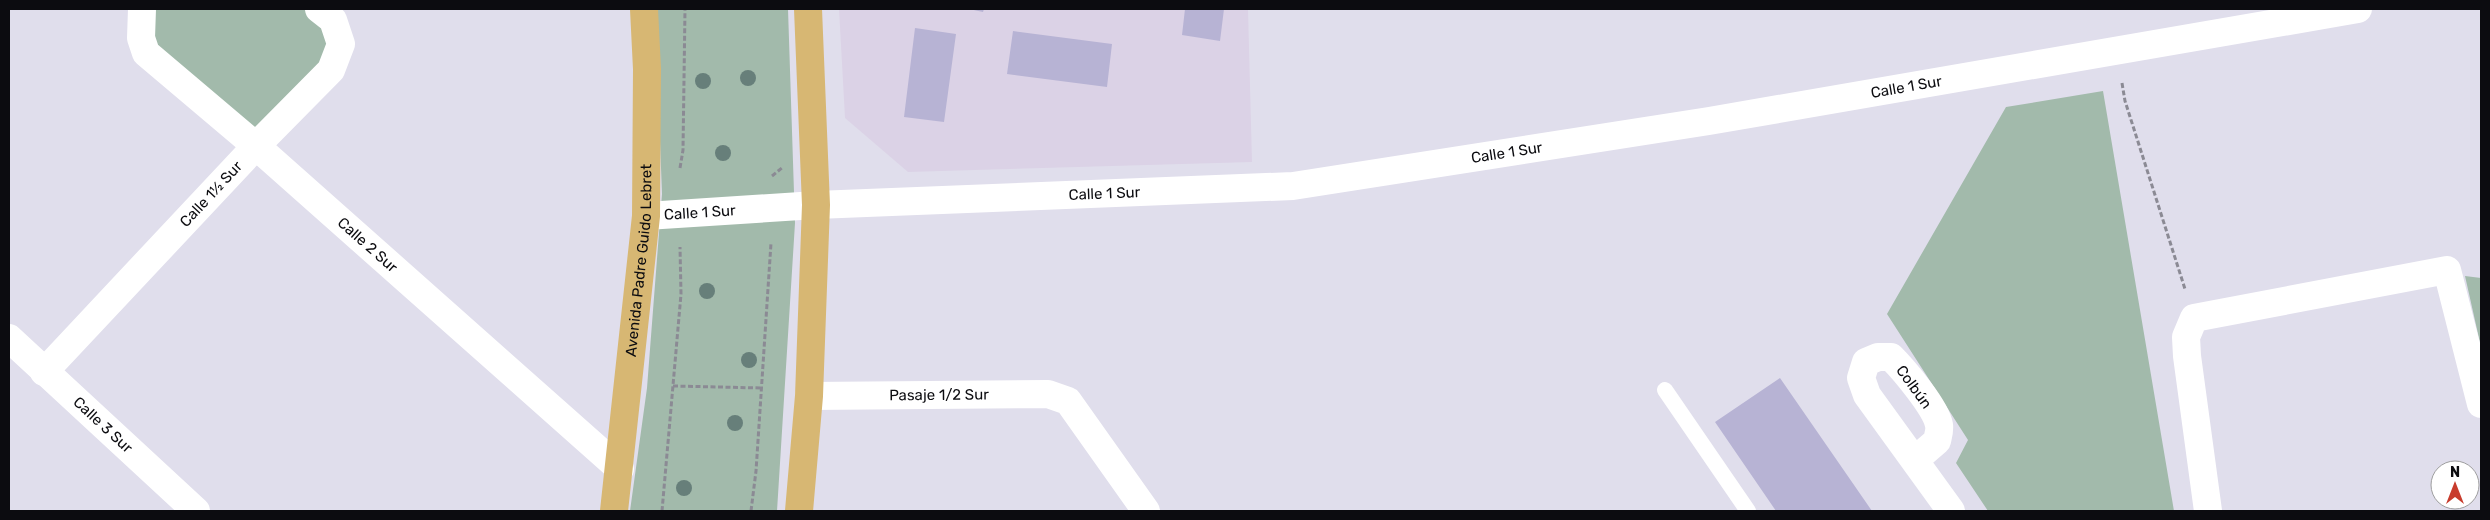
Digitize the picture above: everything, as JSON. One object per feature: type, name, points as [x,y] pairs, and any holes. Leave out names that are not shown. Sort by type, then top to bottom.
[{"type":"main road","name":"Avenida Padre Guido Lebret","points":[[614,511],[646,216],[647,69],[644,9]]},
{"type":"main road","points":[[799,511],[809,396],[816,205],[808,9]]},
{"type":"street","name":"Calle 2 Sur","points":[[142,9],[141,38],[146,53],[256,146],[620,469]]},
{"type":"street","name":"Calle 1½ Sur","points":[[44,372],[256,146],[331,70],[341,44],[333,20],[319,9]]},
{"type":"street","name":"Calle 1 Sur","points":[[646,216],[816,205],[1293,186],[1709,121],[2358,9]]},
{"type":"street","points":[[2208,511],[2187,356],[2186,337],[2194,318],[2447,270],[2481,404]]},
{"type":"street","name":"Calle 3 Sur","points":[[9,338],[196,511]]},
{"type":"street","name":"Pasaje 1/2 Sur","points":[[809,396],[1048,394],[1068,401],[1146,511]]},
{"type":"street","points":[[1915,460],[1952,511]]},
{"type":"lane","points":[[1665,390],[1748,511]]},
{"type":"path","points":[[679,175],[683,150],[685,9]]},
{"type":"path","points":[[2117,50],[2125,101],[2194,318]]},
{"type":"path","points":[[766,180],[785,165]]},
{"type":"path","points":[[751,511],[762,388],[771,243]]},
{"type":"path","points":[[662,511],[681,294],[680,247]]},
{"type":"path","points":[[673,386],[762,388]]},
{"type":"shaded area","points":[[839,9],[1248,9],[1252,162],[908,172],[845,118]]},
{"type":"green space","points":[[142,9],[319,9],[341,44],[256,146],[146,53]]},
{"type":"green space","points":[[655,9],[788,9],[795,223],[777,511],[630,511],[647,388],[662,194]]},
{"type":"green space","points":[[2103,91],[2174,511],[1988,511],[1956,463],[1968,440],[1887,314],[2006,107]]},
{"type":"green space","points":[[2465,276],[2481,278],[2481,347]]},
{"type":"building","points":[[969,9],[984,9],[983,12]]},
{"type":"building","points":[[1185,9],[1224,9],[1220,41],[1182,35]]},
{"type":"building","points":[[915,28],[956,34],[944,122],[904,117]]},
{"type":"building","points":[[1013,31],[1112,44],[1107,87],[1007,74]]},
{"type":"building","points":[[1780,378],[1872,511],[1776,511],[1715,422]]}]
